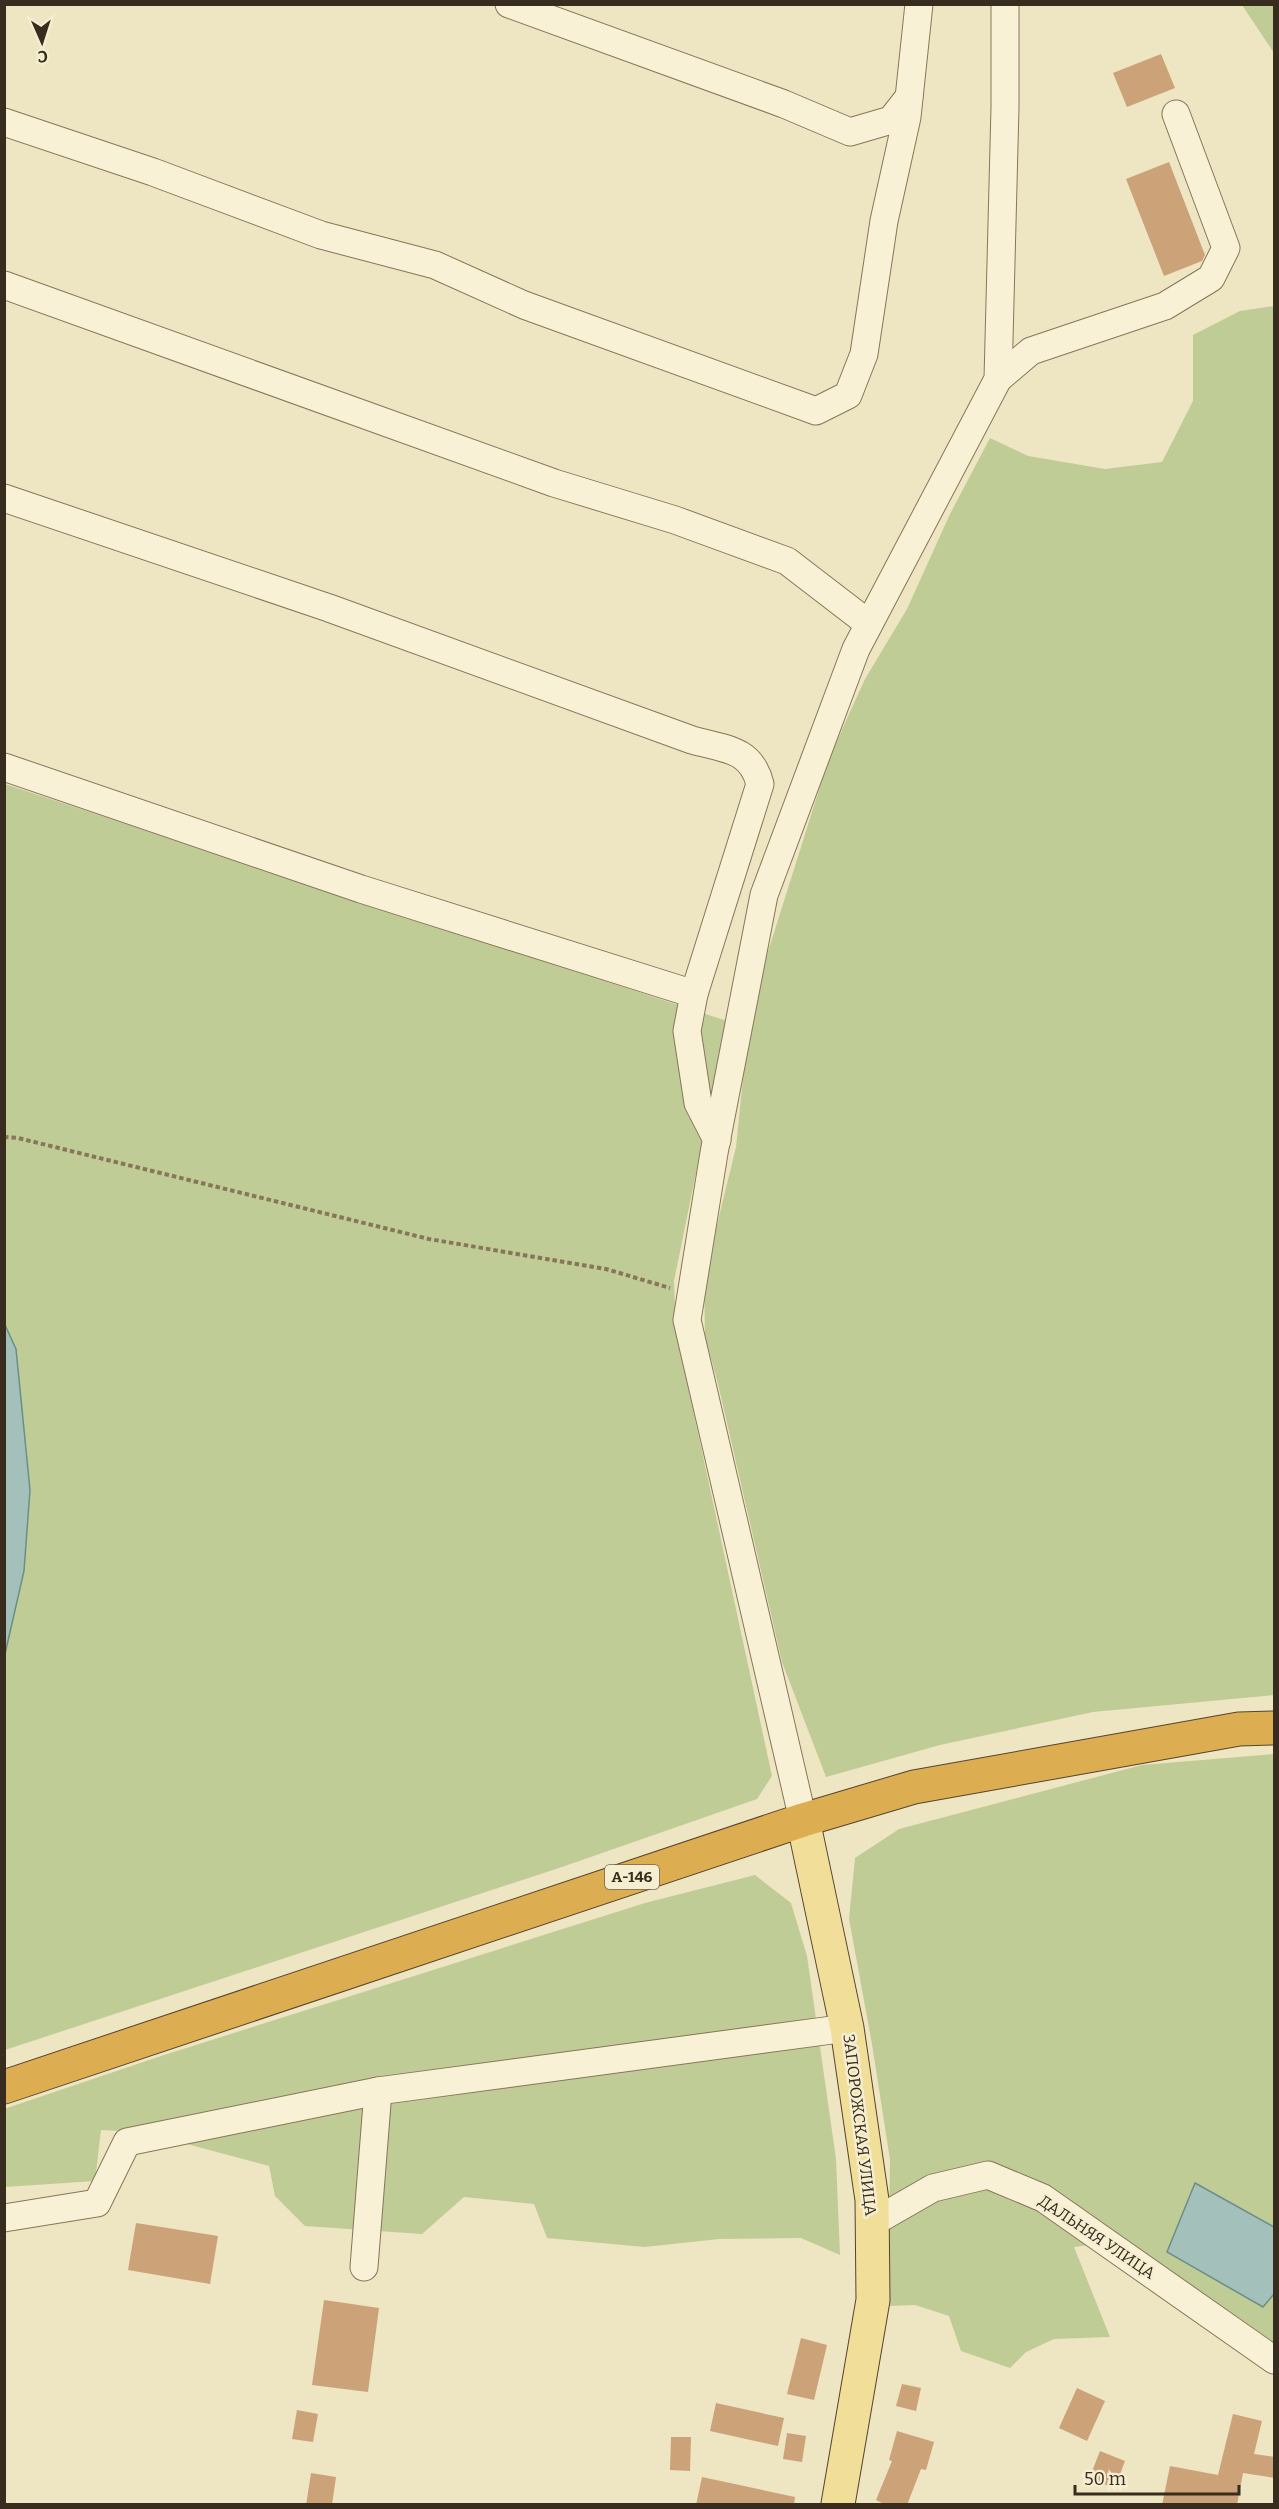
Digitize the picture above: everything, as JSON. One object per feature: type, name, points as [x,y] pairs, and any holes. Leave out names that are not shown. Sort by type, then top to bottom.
[{"type":"highway","name":"А-146","points":[[4,2087],[803,1820],[914,1787],[1239,1729],[1275,1728]]},
{"type":"main road","name":"ЗАПОРОЖСКАЯ УЛИЦА","points":[[803,1820],[847,2028],[872,2200],[873,2300],[838,2505]]},
{"type":"street","points":[[509,4],[784,104],[850,132],[891,120],[909,97]]},
{"type":"street","points":[[4,122],[153,172],[321,235],[435,265],[524,305],[816,411],[848,395],[864,354],[884,221],[907,117],[919,4]]},
{"type":"street","points":[[998,379],[1005,107],[1005,4]]},
{"type":"street","points":[[803,1820],[687,1320],[717,1140],[764,895],[856,649],[998,379],[1031,351],[1165,306],[1211,278],[1226,248],[1176,114]]},
{"type":"street","points":[[4,285],[543,479],[675,520],[786,561],[869,624]]},
{"type":"street","points":[[4,498],[329,608],[692,740],[743,755],[756,768],[759,784],[694,994],[687,1031],[698,1103],[717,1140]]},
{"type":"street","points":[[4,767],[361,889],[694,994]]},
{"type":"street","points":[[4,2218],[96,2203],[127,2142],[378,2091],[847,2028]]},
{"type":"street","points":[[364,2267],[378,2091]]},
{"type":"street","name":"ДАЛЬНЯЯ УЛИЦА","points":[[872,2223],[933,2188],[988,2175],[1043,2198],[1275,2360]]},
{"type":"path","points":[[4,1137],[18,1138],[165,1173],[429,1239],[606,1269],[691,1294]]},
{"type":"green space","points":[[1242,5],[1274,5],[1274,53]]},
{"type":"green space","points":[[1274,306],[1274,1695],[1093,1712],[940,1745],[826,1777],[782,1662],[705,1336],[704,1278],[736,1147],[746,1049],[760,977],[829,758],[865,679],[907,609],[950,514],[990,438],[1028,456],[1105,469],[1162,462],[1193,401],[1193,335],[1240,311]]},
{"type":"green space","points":[[5,784],[727,1021],[674,1281],[676,1331],[772,1776],[757,1799],[562,1867],[5,2050],[4,1654],[24,1571],[16,1349],[4,1325]]},
{"type":"green space","points":[[1274,1754],[1274,2342],[1218,2310],[1128,2240],[1074,2247],[1110,2337],[1054,2339],[1026,2352],[1010,2368],[961,2351],[949,2316],[915,2305],[888,2306],[890,2160],[849,1919],[855,1858],[899,1829],[1142,1765]]},
{"type":"green space","points":[[755,1875],[791,1903],[807,1956],[836,2159],[840,2255],[801,2238],[719,2239],[645,2247],[547,2238],[534,2204],[464,2197],[422,2234],[305,2226],[275,2196],[269,2166],[142,2132],[101,2130],[95,2181],[5,2187],[4,2109],[161,2056],[645,1903]]},
{"type":"water","points":[[5,1325],[16,1349],[30,1490],[24,1571],[5,1654]]},
{"type":"water","points":[[1195,2183],[1274,2227],[1274,2294],[1263,2307],[1167,2252]]},
{"type":"building","points":[[1161,54],[1175,88],[1127,107],[1113,73]]},
{"type":"building","points":[[1169,162],[1205,255],[1202,261],[1164,276],[1126,179]]},
{"type":"building","points":[[136,2223],[218,2236],[210,2284],[128,2270]]},
{"type":"building","points":[[324,2300],[379,2308],[368,2392],[312,2385]]},
{"type":"building","points":[[801,2338],[827,2345],[814,2400],[787,2394]]},
{"type":"building","points":[[902,2384],[921,2388],[916,2411],[896,2406]]},
{"type":"building","points":[[1077,2388],[1105,2401],[1087,2441],[1059,2428]]},
{"type":"building","points":[[716,2403],[784,2418],[778,2446],[710,2431]]},
{"type":"building","points":[[297,2410],[318,2414],[313,2442],[292,2439]]},
{"type":"building","points":[[1233,2414],[1262,2421],[1254,2454],[1275,2457],[1275,2478],[1243,2473],[1237,2505],[1162,2505],[1170,2466],[1218,2475]]},
{"type":"building","points":[[897,2431],[934,2442],[926,2470],[921,2469],[907,2505],[886,2505],[876,2500],[892,2461],[889,2460]]},
{"type":"building","points":[[787,2433],[806,2436],[802,2462],[783,2459]]},
{"type":"building","points":[[671,2437],[691,2437],[690,2471],[670,2470]]},
{"type":"building","points":[[1100,2451],[1125,2461],[1115,2488],[1089,2479]]},
{"type":"building","points":[[311,2473],[336,2477],[332,2505],[306,2505]]},
{"type":"building","points":[[702,2477],[795,2497],[794,2505],[696,2505]]}]
